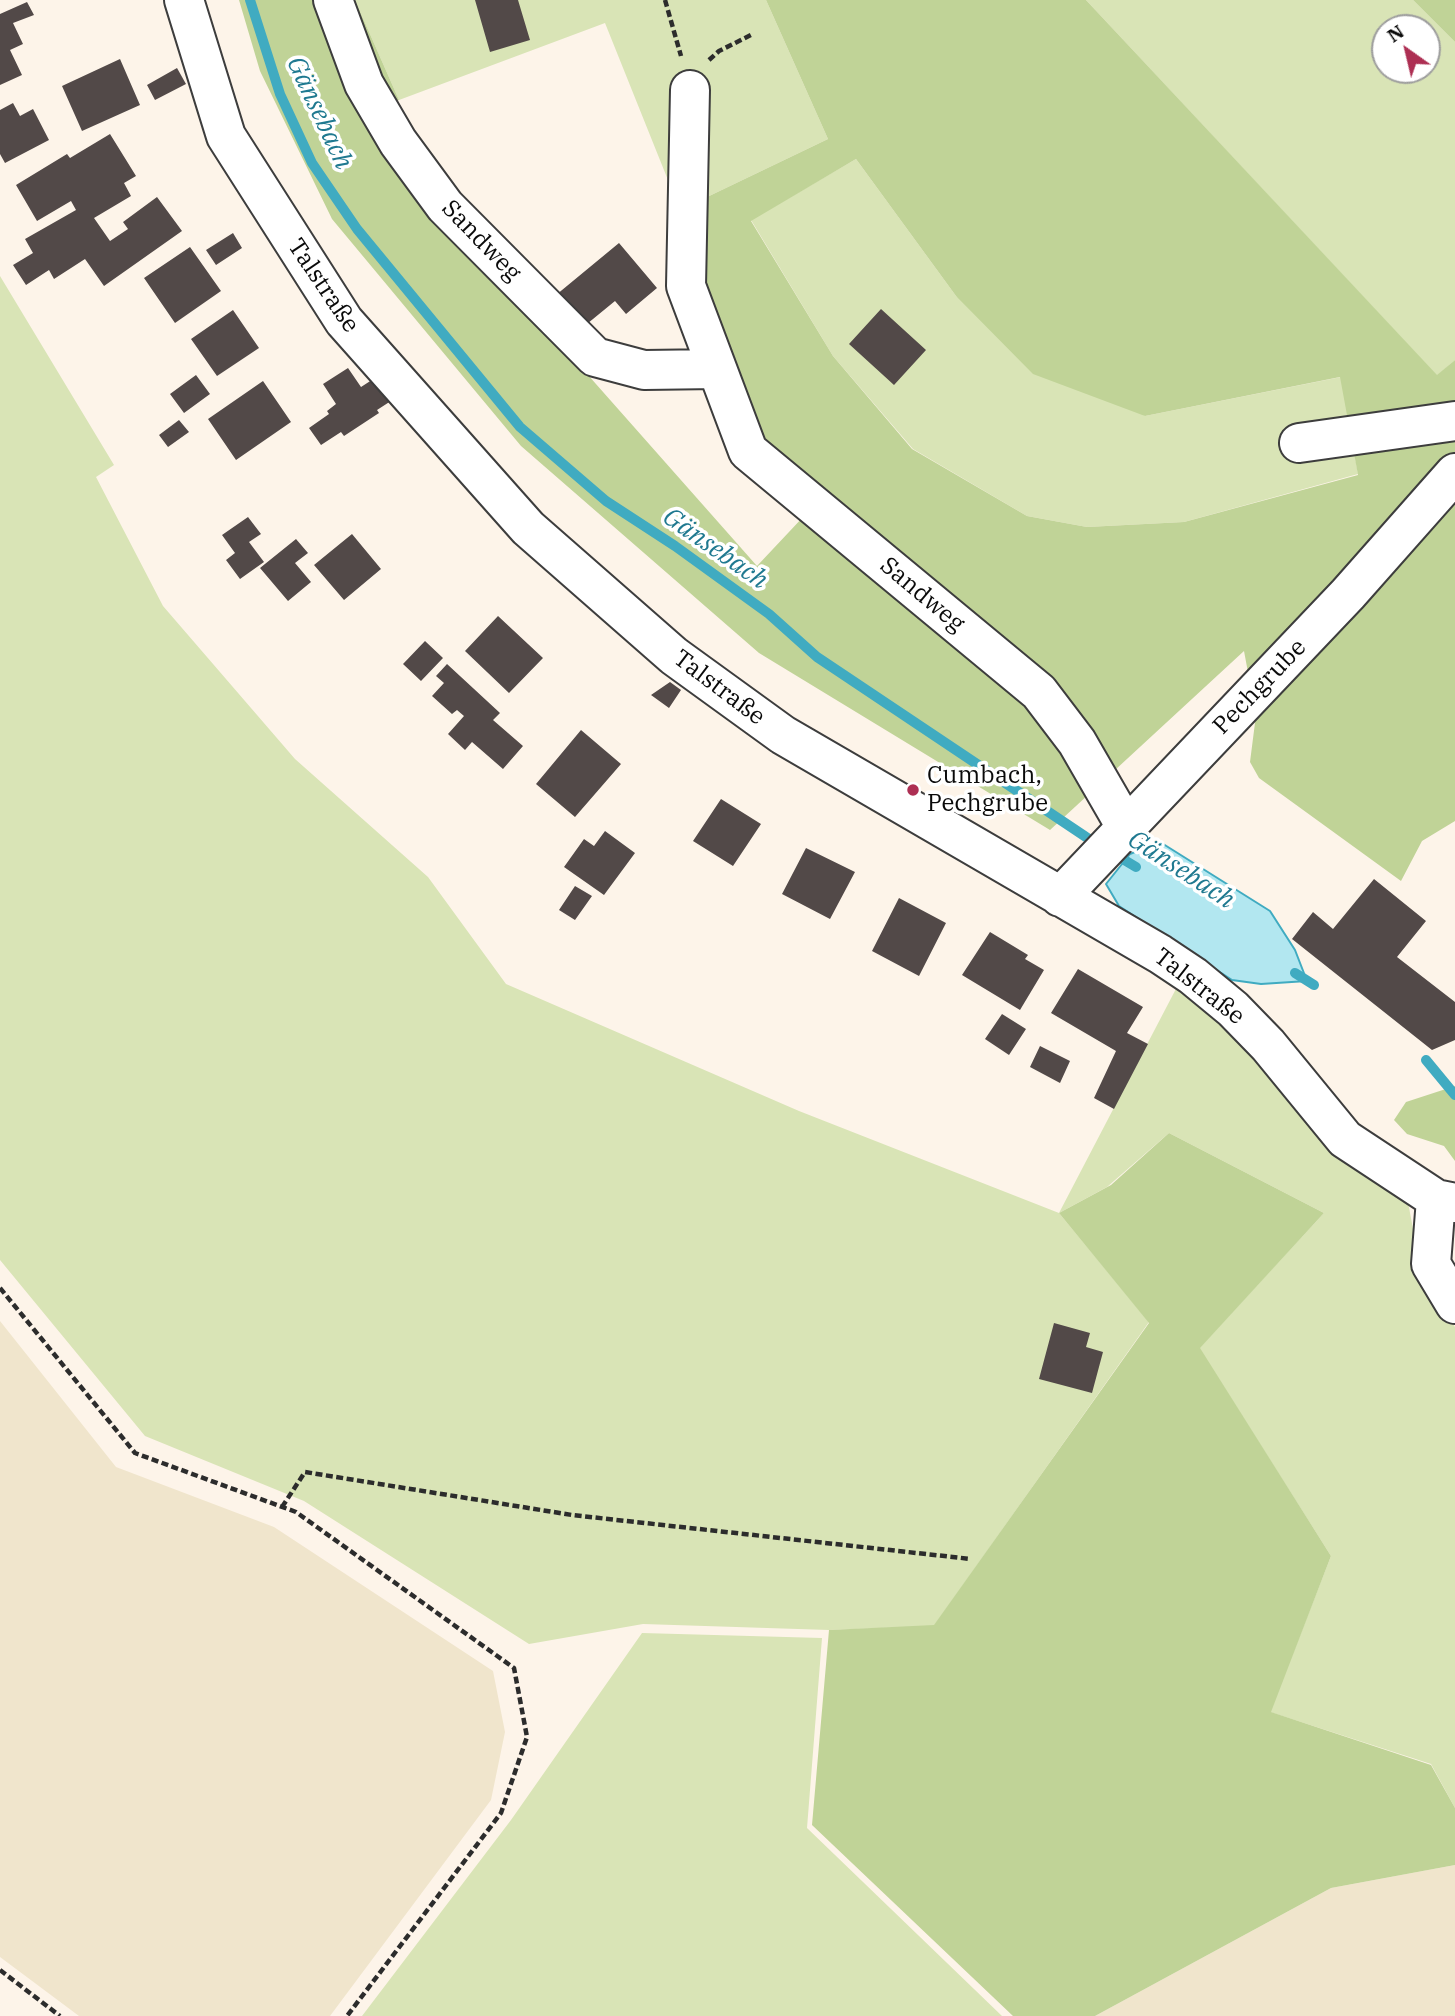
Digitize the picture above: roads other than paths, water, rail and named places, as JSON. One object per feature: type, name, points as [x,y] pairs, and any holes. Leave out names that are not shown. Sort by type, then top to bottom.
[{"type":"street","name":"Talstraße","points":[[184,0],[226,136],[334,306],[348,326],[528,528],[674,656],[783,735],[1194,976],[1233,1009],[1268,1045],[1345,1139],[1445,1201]]},
{"type":"street","name":"Sandweg","points":[[334,0],[364,84],[398,142],[454,215],[595,357],[644,370],[717,369]]},
{"type":"street","name":"Sandweg","points":[[690,90],[686,286],[748,451],[1039,692],[1077,742],[1111,844]]},
{"type":"street","points":[[1299,443],[1455,421]]},
{"type":"street","name":"Pechgrube","points":[[1060,897],[1348,594],[1455,473]]},
{"type":"street","points":[[1445,1201],[1432,1264],[1455,1304]]},
{"type":"water","points":[[1160,842],[1270,911],[1295,950],[1307,981],[1261,984],[1232,980],[1119,906],[1106,884],[1130,854]]},
{"type":"waterway","name":"Gänsebach","points":[[250,0],[280,94],[312,163],[357,229],[520,427],[606,501],[675,546],[769,614],[817,657],[1086,837],[1136,867]]},
{"type":"waterway","name":"Gänsebach","points":[[1295,973],[1314,985]]},
{"type":"waterway","name":"Gänsebach","points":[[1426,1060],[1455,1095]]},
{"type":"place","name":"Cumbach, Pechgrube","points":[[913,790]]}]
